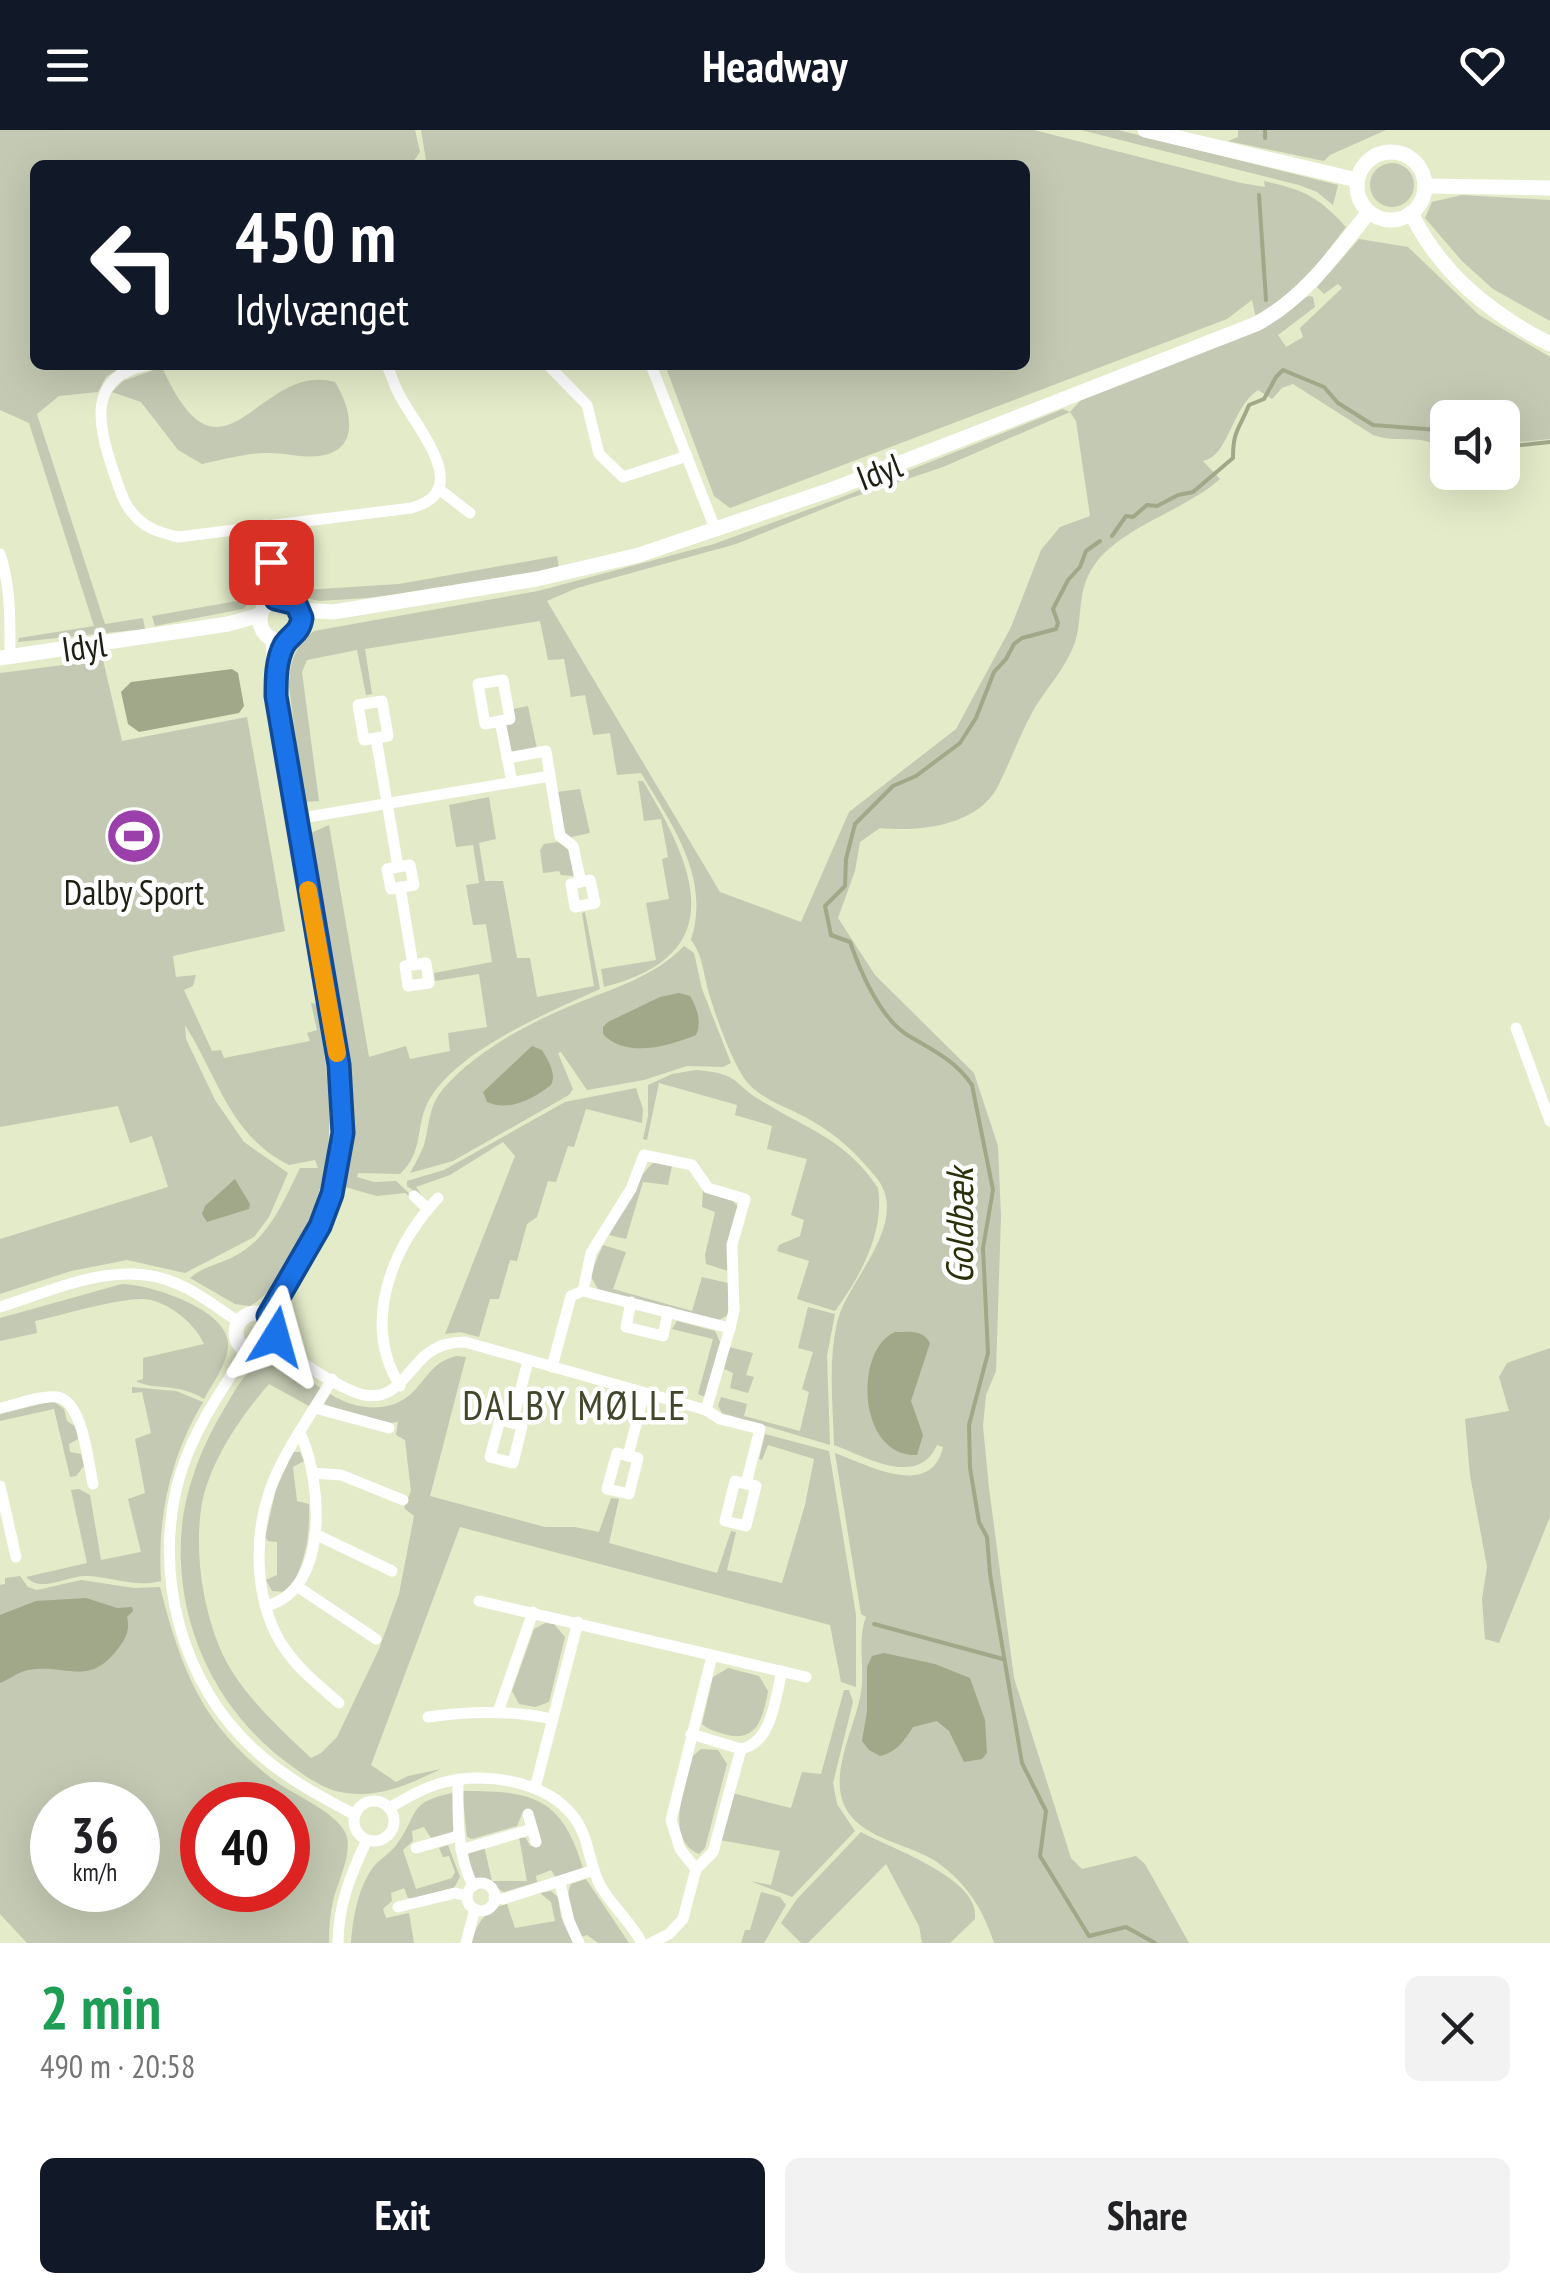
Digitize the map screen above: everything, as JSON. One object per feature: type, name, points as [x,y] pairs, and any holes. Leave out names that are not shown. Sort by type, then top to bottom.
[{"type":"street","points":[[1145,130],[1357,180]]},
{"type":"street","points":[[1392,152],[1418,166],[1425,186],[1421,201],[1411,213],[1385,219],[1369,212],[1362,203],[1357,180],[1366,163],[1392,152]]},
{"type":"street","points":[[1425,186],[1550,188]]},
{"type":"street","name":"Idyl","points":[[5,657],[228,624],[270,632],[300,618],[554,576],[716,531],[1256,324],[1308,287],[1369,212]]},
{"type":"street","points":[[1411,213],[1422,236],[1460,282],[1484,304],[1550,344]]},
{"type":"street","points":[[130,370],[108,387],[99,416],[101,434],[129,510],[154,531],[178,537],[423,505],[439,489],[440,466],[398,394],[389,370]]},
{"type":"street","points":[[553,370],[587,405],[599,454],[624,476],[687,456]]},
{"type":"street","points":[[653,370],[716,531]]},
{"type":"street","points":[[439,489],[470,512]]},
{"type":"street","points":[[266,525],[276,599]]},
{"type":"street","points":[[0,554],[10,612],[5,657]]},
{"type":"street","points":[[268,1316],[320,1226],[332,1194],[343,1133],[339,1065],[279,720],[268,602],[290,600],[300,618]]},
{"type":"street","points":[[500,721],[512,782]]},
{"type":"street","points":[[376,738],[398,867],[387,869],[390,888],[400,887],[413,965]]},
{"type":"street","points":[[507,758],[546,751],[560,836],[572,846],[580,882]]},
{"type":"street","points":[[296,819],[550,776]]},
{"type":"street","points":[[1516,1028],[1550,1121]]},
{"type":"street","points":[[583,1291],[592,1253],[631,1189],[644,1155],[692,1165],[708,1188],[745,1199],[732,1245],[734,1310],[706,1410]]},
{"type":"street","points":[[414,1196],[428,1210]]},
{"type":"street","points":[[400,1386],[388,1368],[385,1352],[385,1297],[411,1230],[438,1198]]},
{"type":"street","points":[[0,1307],[94,1277],[136,1273],[178,1284],[240,1322]]},
{"type":"street","points":[[552,1368],[572,1296],[583,1291],[730,1328]]},
{"type":"street","points":[[631,1302],[626,1328],[663,1336],[668,1312]]},
{"type":"street","points":[[250,1314],[268,1316],[276,1330],[274,1344],[262,1353],[247,1351],[236,1335],[240,1322],[250,1314]]},
{"type":"street","points":[[274,1344],[363,1394],[379,1394],[400,1386],[429,1352],[451,1342],[465,1342],[706,1410],[720,1419],[760,1429],[746,1484]]},
{"type":"street","points":[[247,1351],[194,1438],[181,1472],[169,1544],[176,1613],[197,1673],[232,1727],[278,1771],[354,1814]]},
{"type":"street","points":[[512,1423],[528,1361]]},
{"type":"street","points":[[332,1379],[269,1491],[261,1524],[260,1565],[266,1606],[283,1647],[339,1704]]},
{"type":"street","points":[[628,1456],[644,1392]]},
{"type":"street","points":[[0,1408],[54,1396],[70,1404],[78,1416],[93,1484]]},
{"type":"street","points":[[315,1408],[390,1428]]},
{"type":"street","points":[[266,1606],[278,1603],[298,1588],[311,1560],[315,1534],[312,1472],[300,1435]]},
{"type":"street","points":[[312,1472],[341,1476],[403,1500]]},
{"type":"street","points":[[0,1486],[16,1557]]},
{"type":"street","points":[[315,1534],[392,1571]]},
{"type":"street","points":[[298,1588],[376,1638]]},
{"type":"street","points":[[479,1600],[806,1677]]},
{"type":"street","points":[[498,1712],[532,1612]]},
{"type":"street","points":[[535,1788],[578,1622]]},
{"type":"street","points":[[696,1869],[680,1849],[671,1820],[712,1656]]},
{"type":"street","points":[[691,1734],[741,1749],[750,1747],[763,1736],[782,1672]]},
{"type":"street","points":[[428,1717],[522,1712],[552,1719]]},
{"type":"street","points":[[651,1943],[669,1934],[683,1919],[696,1869],[713,1852],[741,1749]]},
{"type":"street","points":[[389,1808],[440,1783],[458,1779],[516,1783],[550,1795],[574,1816],[610,1900],[642,1943]]},
{"type":"street","points":[[458,1779],[460,1843],[470,1891],[468,1902],[476,1909],[488,1909],[494,1897]]},
{"type":"street","points":[[367,1802],[379,1802],[389,1808],[394,1820],[390,1833],[380,1841],[366,1840],[354,1827],[354,1814],[367,1802]]},
{"type":"street","points":[[416,1848],[534,1835],[528,1814]]},
{"type":"street","points":[[338,1943],[343,1901],[366,1840]]},
{"type":"street","points":[[398,1907],[488,1886],[494,1897],[503,1899],[594,1870]]},
{"type":"street","points":[[560,1883],[579,1943]]},
{"type":"street","points":[[466,1943],[476,1909]]},
{"type":"shaded area","points":[[0,130],[415,130],[420,152],[414,160],[30,160],[30,370],[116,370],[106,377],[98,392],[59,396],[37,414],[105,624],[143,618],[145,629],[18,642],[19,638],[94,626],[29,423],[0,410]]},
{"type":"shaded area","points":[[421,130],[1034,130],[1241,183],[1265,187],[1264,181],[1290,188],[1318,201],[1346,227],[1299,288],[1256,318],[1252,300],[1227,319],[730,508],[714,496],[667,370],[1030,370],[1030,160],[426,160]]},
{"type":"shaded area","points":[[1081,130],[1118,130],[1338,185],[1333,205],[1317,192],[1299,185]]},
{"type":"shaded area","points":[[1238,130],[1386,130],[1324,161],[1228,141],[1238,137]]},
{"type":"shaded area","points":[[1392,163],[1408,169],[1414,185],[1408,201],[1392,207],[1376,201],[1370,185],[1376,169]]},
{"type":"shaded area","points":[[1462,195],[1550,200],[1550,321],[1493,289],[1462,261],[1425,218],[1432,202]]},
{"type":"shaded area","points":[[1359,239],[1408,247],[1479,315],[1550,357],[1550,439],[1520,442],[1520,400],[1430,400],[1430,442],[1373,435],[1293,384],[1282,388],[1272,399],[1258,390],[1242,408],[1219,450],[1203,461],[1220,479],[1115,544],[1090,572],[1072,649],[1033,711],[988,801],[945,824],[880,828],[860,842],[855,871],[838,918],[875,975],[974,1073],[998,1146],[1001,1216],[996,1371],[986,1395],[983,1426],[989,1488],[1014,1678],[1071,1858],[1082,1869],[1136,1856],[1145,1864],[1189,1943],[994,1943],[978,1906],[954,1876],[932,1859],[863,1827],[844,1805],[840,1789],[841,1765],[861,1692],[866,1617],[861,1614],[835,1453],[881,1470],[912,1475],[926,1472],[936,1463],[943,1447],[937,1445],[928,1458],[904,1467],[876,1462],[834,1445],[832,1368],[837,1323],[882,1231],[887,1212],[885,1194],[875,1176],[838,1139],[765,1097],[742,1075],[723,1034],[691,940],[696,895],[685,852],[641,773],[617,775],[610,733],[593,735],[585,695],[571,697],[564,659],[548,660],[540,621],[365,649],[372,694],[366,695],[357,650],[307,660],[302,672],[319,801],[304,802],[289,686],[291,670],[298,649],[314,631],[538,591],[714,544],[1063,409],[1070,412],[1081,400],[1313,297],[1315,307],[1278,335],[1286,347],[1303,337],[1300,328],[1342,288],[1338,284],[1324,294],[1317,287]],"holes":[[[1070,412],[1076,421],[1090,516],[1060,527],[1041,550],[1011,627],[956,729],[849,812],[801,922],[720,892],[547,601],[577,588],[736,544],[848,499],[943,467]]]},
{"type":"shaded area","points":[[164,370],[184,406],[204,424],[223,426],[284,390],[308,381],[335,382],[348,415],[347,437],[342,446],[319,456],[264,453],[202,464],[178,450],[141,402],[112,392],[123,381]]},
{"type":"shaded area","points":[[557,556],[559,568],[484,584],[366,598],[319,601],[302,597],[289,585],[303,590],[399,584]]},
{"type":"shaded area","points":[[264,591],[243,609],[155,626],[152,616],[248,599]]},
{"type":"shaded area","name":"Dalby Sport","points":[[103,660],[122,741],[247,717],[285,931],[173,956],[176,977],[196,975],[193,986],[184,990],[212,1051],[221,1050],[224,1058],[310,1041],[307,1033],[317,1030],[311,1003],[317,1004],[329,1104],[326,1164],[306,1226],[289,1259],[268,1291],[250,1306],[235,1304],[190,1278],[246,1249],[274,1218],[300,1168],[318,1168],[315,1160],[289,1165],[252,1138],[227,1104],[185,1025],[186,1039],[215,1100],[244,1142],[288,1173],[269,1217],[254,1237],[185,1273],[127,1260],[71,1271],[0,1294],[0,1239],[168,1187],[152,1136],[130,1143],[118,1106],[0,1127],[0,673]]},
{"type":"shaded area","points":[[232,669],[238,673],[244,706],[239,713],[139,732],[128,724],[121,692],[131,682]]},
{"type":"shaded area","points":[[528,706],[537,749],[513,752],[505,726],[513,709]]},
{"type":"shaded area","points":[[638,781],[643,781],[677,844],[691,904],[687,930],[672,953],[645,972],[604,987],[601,969],[656,960],[646,903],[669,899],[662,859],[668,857],[661,819],[644,821]]},
{"type":"shaded area","points":[[580,789],[590,833],[571,837],[563,831],[557,792]]},
{"type":"shaded area","points":[[489,797],[496,839],[479,843],[485,881],[503,881],[517,958],[530,958],[537,997],[594,986],[582,913],[585,912],[600,989],[504,1035],[458,1067],[427,1104],[413,1157],[400,1174],[358,1173],[357,1177],[374,1182],[396,1181],[412,1196],[377,1196],[345,1187],[353,1122],[351,1083],[311,833],[329,825],[369,1057],[406,1046],[410,1059],[450,1051],[448,1033],[487,1027],[479,974],[435,981],[434,973],[492,962],[486,924],[473,925],[466,885],[479,883],[473,845],[456,847],[449,805]]},
{"type":"shaded area","points":[[558,842],[571,852],[573,876],[561,875],[559,871],[543,873],[540,850],[544,844]]},
{"type":"shaded area","points":[[684,946],[694,953],[702,989],[731,1063],[723,1067],[687,1066],[644,1080],[587,1090],[558,1053],[573,1089],[569,1095],[453,1161],[410,1173],[424,1145],[435,1102],[457,1074],[505,1039],[647,974]]},
{"type":"shaded area","points":[[679,993],[690,996],[695,1005],[699,1020],[696,1035],[661,1046],[635,1048],[612,1042],[603,1034],[608,1022],[660,997]]},
{"type":"shaded area","points":[[532,1046],[542,1050],[549,1063],[551,1085],[520,1103],[504,1106],[487,1102],[483,1092]]},
{"type":"shaded area","points":[[696,1070],[729,1077],[765,1103],[827,1138],[853,1158],[878,1188],[874,1237],[853,1284],[835,1311],[797,1299],[809,1261],[777,1251],[779,1245],[800,1236],[804,1220],[791,1215],[807,1159],[767,1149],[772,1126],[735,1115],[737,1105],[659,1083],[647,1140],[643,1139],[648,1085],[672,1074]]},
{"type":"shaded area","points":[[636,1088],[643,1109],[642,1123],[586,1109],[574,1147],[568,1146],[556,1182],[548,1181],[537,1217],[527,1224],[517,1261],[510,1260],[499,1299],[490,1299],[479,1337],[460,1332],[445,1334],[515,1156],[503,1142],[450,1175],[416,1187],[424,1199],[407,1186],[407,1181],[444,1170],[565,1102]]},
{"type":"shaded area","points":[[656,1161],[672,1166],[668,1185],[643,1182],[626,1239],[609,1235],[637,1184]]},
{"type":"shaded area","points":[[235,1179],[250,1204],[249,1209],[207,1222],[202,1214],[205,1206]]},
{"type":"shaded area","points":[[703,1190],[732,1200],[738,1207],[728,1271],[706,1264],[715,1212],[702,1207]]},
{"type":"shaded area","points":[[603,1245],[626,1252],[613,1289],[692,1311],[702,1277],[728,1283],[728,1315],[717,1321],[598,1289],[590,1275]]},
{"type":"shaded area","points":[[122,1284],[152,1289],[188,1302],[218,1323],[226,1335],[227,1355],[204,1399],[185,1390],[136,1381],[143,1379],[143,1358],[204,1344],[182,1317],[151,1300],[112,1303],[35,1321],[37,1333],[0,1341],[0,1318]]},
{"type":"shaded area","points":[[808,1307],[835,1314],[827,1356],[830,1445],[722,1413],[718,1406],[721,1397],[747,1404],[744,1416],[800,1431],[809,1392],[802,1389],[813,1352],[798,1348]]},
{"type":"shaded area","points":[[677,1321],[715,1331],[720,1342],[705,1397],[698,1394],[713,1339],[672,1329]]},
{"type":"shaded area","points":[[895,1332],[919,1333],[930,1343],[911,1401],[923,1435],[917,1455],[897,1451],[882,1439],[868,1401],[873,1359],[882,1342]]},
{"type":"shaded area","points":[[729,1347],[753,1353],[746,1375],[754,1377],[748,1393],[730,1388],[733,1373],[724,1369]]},
{"type":"shaded area","points":[[1550,1348],[1550,1517],[1499,1643],[1485,1639],[1482,1599],[1487,1567],[1470,1475],[1465,1419],[1509,1411],[1499,1377],[1507,1363]]},
{"type":"shaded area","points":[[457,1356],[466,1357],[430,1496],[545,1527],[599,1532],[611,1498],[619,1499],[609,1543],[717,1573],[731,1531],[736,1532],[727,1570],[782,1583],[814,1459],[768,1445],[762,1460],[759,1459],[765,1434],[829,1451],[856,1615],[856,1687],[841,1682],[830,1625],[460,1527],[371,1765],[396,1782],[441,1769],[384,1791],[347,1793],[312,1780],[269,1748],[248,1727],[213,1678],[190,1622],[181,1541],[192,1479],[207,1441],[240,1382],[258,1365],[281,1363],[321,1388],[309,1406],[269,1384],[258,1397],[228,1439],[212,1471],[202,1503],[199,1539],[208,1612],[226,1662],[259,1706],[311,1758],[337,1737],[379,1649],[399,1594],[414,1516],[404,1508],[411,1491],[405,1440],[396,1435],[398,1422],[383,1424],[324,1404],[330,1394],[350,1404],[373,1408],[395,1404],[414,1391],[437,1365]]},
{"type":"shaded area","points":[[132,1387],[176,1391],[203,1402],[182,1444],[168,1488],[161,1534],[161,1581],[134,1583],[80,1576],[47,1584],[32,1582],[26,1577],[87,1563],[71,1490],[79,1489],[90,1495],[101,1560],[141,1552],[128,1499],[145,1493],[135,1439],[151,1433],[142,1392],[132,1393]]},
{"type":"shaded area","points":[[53,1401],[76,1427],[78,1439],[69,1444],[70,1452],[81,1454],[84,1466],[76,1476],[70,1477],[54,1409],[0,1421],[0,1414]]},
{"type":"shaded area","points":[[293,1452],[300,1452],[304,1461],[293,1467],[297,1501],[309,1504],[308,1537],[291,1588],[286,1592],[272,1591],[266,1580],[277,1575],[277,1542],[265,1537],[276,1489]]},
{"type":"shaded area","points":[[20,1576],[28,1587],[37,1590],[81,1580],[134,1588],[160,1587],[176,1643],[208,1712],[239,1749],[278,1782],[180,1782],[180,1912],[310,1912],[310,1802],[336,1821],[348,1844],[334,1897],[329,1943],[27,1943],[0,1914],[0,1585],[5,1584],[5,1578]]},
{"type":"shaded area","points":[[86,1598],[117,1608],[132,1607],[126,1636],[109,1659],[88,1671],[28,1670],[0,1683],[0,1615],[36,1601]]},
{"type":"shaded area","points":[[545,1623],[554,1624],[565,1637],[549,1702],[535,1707],[519,1704],[512,1691],[534,1629]]},
{"type":"shaded area","points":[[884,1653],[935,1664],[970,1678],[985,1720],[987,1753],[982,1759],[964,1762],[949,1731],[937,1721],[913,1727],[891,1752],[880,1756],[869,1750],[862,1741],[867,1667],[872,1656]]},
{"type":"shaded area","points":[[728,1668],[759,1676],[768,1691],[761,1719],[744,1735],[724,1734],[702,1724],[713,1677]]},
{"type":"shaded area","points":[[844,1690],[849,1690],[853,1702],[833,1783],[837,1804],[855,1831],[792,1897],[750,1881],[771,1885],[780,1851],[720,1840],[732,1793],[791,1808],[802,1772],[821,1774]]},
{"type":"shaded area","points":[[701,1749],[718,1750],[727,1764],[705,1848],[699,1854],[688,1847],[679,1824],[693,1756]]},
{"type":"shaded area","points":[[462,1791],[508,1793],[541,1802],[565,1826],[583,1868],[556,1878],[551,1870],[536,1876],[537,1882],[504,1892],[475,1878],[468,1853],[484,1846],[492,1881],[527,1881],[519,1837],[526,1838],[530,1846],[539,1843],[530,1811],[522,1814],[517,1826],[472,1839],[467,1837]]},
{"type":"shaded area","points":[[453,1793],[454,1830],[450,1835],[431,1838],[424,1827],[412,1831],[413,1841],[403,1850],[416,1889],[452,1878],[455,1872],[449,1856],[443,1857],[439,1848],[448,1845],[460,1877],[454,1888],[413,1899],[408,1898],[404,1888],[391,1893],[392,1901],[383,1909],[386,1918],[409,1913],[414,1943],[351,1943],[357,1903],[374,1866],[395,1847],[421,1805]]},
{"type":"shaded area","points":[[861,1832],[949,1878],[973,1904],[975,1919],[950,1943],[922,1943],[919,1926],[886,1864],[808,1943],[801,1943],[781,1923],[797,1899]]},
{"type":"shaded area","points":[[586,1879],[629,1943],[598,1943],[587,1935],[581,1937],[568,1897],[571,1884]]},
{"type":"shaded area","points":[[551,1891],[558,1897],[561,1917],[573,1943],[472,1943],[484,1918],[507,1904],[515,1928],[555,1921],[551,1902],[540,1893]]},
{"type":"shaded area","points":[[761,1892],[780,1897],[786,1905],[764,1943],[741,1943],[745,1930],[750,1930]]},
{"type":"waterway","points":[[1265,130],[1265,138]]},
{"type":"waterway","points":[[1259,195],[1266,300]]},
{"type":"waterway","name":"Goldbæk","points":[[1112,536],[1126,516],[1133,517],[1147,505],[1157,506],[1193,492],[1233,458],[1235,436],[1249,405],[1264,399],[1283,370],[1324,387],[1338,403],[1373,425],[1430,429]]},
{"type":"waterway","points":[[1520,445],[1550,442]]},
{"type":"waterway","name":"Goldbæk","points":[[1100,541],[1086,551],[1053,609],[1056,629],[1014,644],[994,672],[976,718],[960,743],[916,776],[893,786],[855,824],[846,859],[845,886],[825,906],[831,935],[850,942],[866,981],[889,1018],[951,1063],[972,1085],[993,1190],[983,1248],[988,1353],[969,1425],[970,1468],[979,1522],[987,1537],[1022,1763],[1046,1811],[1040,1856],[1089,1936],[1126,1927],[1155,1943]]},
{"type":"waterway","points":[[874,1624],[1003,1659]]},
{"type":"slow traffic","points":[[308,890],[337,1053]]},
{"type":"place","name":"Dalby Sport","points":[[134,836]]},
{"type":"district","name":"DALBY MØLLE","points":[[575,1405]]},
{"type":"route","points":[[271,562],[276,599],[296,604],[302,618],[298,632],[286,641],[276,672],[276,696],[343,1108],[343,1133],[332,1194],[320,1226],[268,1316],[274,1322],[276,1337]]}]
